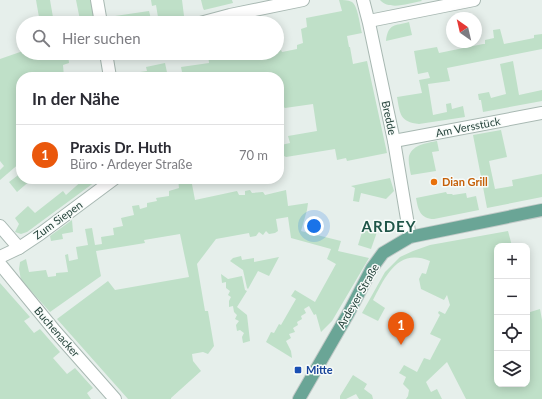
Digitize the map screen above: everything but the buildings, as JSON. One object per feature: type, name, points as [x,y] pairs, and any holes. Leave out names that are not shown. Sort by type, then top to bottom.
[{"type":"main road","name":"Ardeyer Straße","points":[[299,399],[348,314],[372,268],[383,253],[410,237],[542,210]]},
{"type":"street","points":[[97,0],[100,16]]},
{"type":"street","points":[[226,16],[303,0]]},
{"type":"street","name":"Bredde","points":[[363,0],[369,21],[394,141],[410,237]]},
{"type":"street","points":[[369,21],[474,0]]},
{"type":"street","points":[[107,60],[109,72]]},
{"type":"street","name":"Am Versstück","points":[[394,141],[542,113]]},
{"type":"street","name":"Zum Siepen","points":[[0,257],[19,248],[40,234],[107,184]]},
{"type":"street","points":[[0,226],[19,248]]},
{"type":"street","name":"Buchenacker","points":[[0,264],[32,305],[115,399]]},
{"type":"green space","points":[[36,0],[50,0],[53,16],[39,16]]},
{"type":"green space","points":[[76,0],[91,0],[94,16],[79,16]]},
{"type":"green space","points":[[151,0],[182,0],[184,16],[158,16],[156,5],[152,6]]},
{"type":"green space","points":[[201,0],[232,0],[233,3],[204,10]]},
{"type":"green space","points":[[339,0],[347,0],[352,2],[357,12],[362,33],[347,36],[349,47],[353,64],[367,61],[387,153],[347,161],[346,158],[337,160],[335,149],[286,157],[284,156],[284,144],[290,143],[288,136],[317,131],[313,104],[284,107],[284,72],[182,72],[181,67],[209,63],[209,60],[284,60],[284,52],[297,49],[297,45],[303,43],[301,29],[307,27],[306,18],[342,11]]},
{"type":"green space","points":[[380,0],[421,0],[422,1],[394,6]]},
{"type":"green space","points":[[149,11],[150,16],[115,16]]},
{"type":"green space","points":[[409,22],[412,35],[386,41],[390,28]]},
{"type":"green space","points":[[500,29],[504,44],[534,38],[534,35],[542,34],[542,49],[447,68],[450,81],[428,84],[433,115],[447,112],[446,104],[451,103],[452,109],[463,106],[465,117],[419,124],[404,119],[400,112],[397,97],[422,93],[419,80],[430,78],[428,72],[418,74],[414,51],[437,47],[439,53],[463,48],[482,48],[482,44],[485,44],[485,40],[494,38],[493,30]]},
{"type":"green space","points":[[16,53],[16,60],[69,60],[69,63],[63,65],[64,72],[16,72],[16,166],[0,180],[0,170],[4,166],[0,161],[0,59]]},
{"type":"green space","points":[[513,61],[519,95],[542,90],[542,101],[483,112],[481,100],[479,100],[478,94],[489,92],[491,98],[506,94],[500,64]]},
{"type":"green space","points":[[165,63],[167,72],[140,72],[147,71],[146,67]]},
{"type":"green space","points":[[501,130],[507,157],[489,161],[495,189],[513,186],[512,180],[542,174],[542,197],[487,208],[473,135]]},
{"type":"green space","points":[[437,141],[439,151],[432,152],[436,171],[411,175],[409,156],[411,152],[425,143]]},
{"type":"green space","points":[[16,177],[16,184],[26,184],[17,192],[9,182]]},
{"type":"green space","points":[[390,178],[394,191],[386,199],[361,193],[359,202],[353,201],[355,188],[351,186]]},
{"type":"green space","points":[[78,184],[92,184],[27,232],[21,234],[15,232],[19,224],[15,218],[28,206],[35,213],[63,191],[66,195]]},
{"type":"green space","points":[[179,184],[192,184],[195,200],[237,191],[239,195],[245,195],[245,191],[250,190],[252,193],[263,192],[265,195],[286,190],[288,206],[308,203],[301,231],[341,241],[338,251],[369,258],[332,321],[321,332],[316,314],[314,315],[309,306],[304,309],[306,313],[301,316],[302,319],[297,322],[298,325],[293,328],[295,332],[289,334],[291,338],[286,341],[291,351],[292,358],[266,342],[271,332],[274,333],[279,324],[281,325],[296,299],[291,296],[295,290],[315,302],[336,264],[327,259],[331,249],[291,238],[288,217],[276,219],[278,231],[275,233],[269,234],[266,231],[263,235],[259,232],[256,236],[250,237],[249,233],[216,239],[197,264],[205,311],[208,311],[214,346],[208,354],[203,352],[192,354],[193,361],[201,371],[171,399],[128,399],[57,319],[108,281],[115,290],[189,277],[180,234],[144,240],[145,243],[96,251],[101,276],[50,312],[21,280],[19,269],[20,262],[26,259],[29,272],[46,270],[48,277],[56,276],[56,273],[68,272],[65,255],[68,254],[69,261],[78,259],[76,247],[88,245],[85,229],[92,228],[95,245],[102,244],[101,237],[114,235],[113,228],[123,226],[121,218],[134,215],[132,206],[139,205],[140,209],[147,207],[147,203],[157,201],[156,198],[169,196],[169,191],[179,188]]},
{"type":"green space","points":[[446,192],[447,194],[453,195],[466,193],[467,198],[476,196],[479,210],[434,219],[429,219],[420,213],[416,198]]},
{"type":"green space","points":[[72,220],[73,232],[62,234],[63,239],[51,241],[50,236]]},
{"type":"green space","points":[[363,229],[377,232],[371,249],[358,245]]},
{"type":"green space","points":[[508,231],[511,243],[494,243],[494,387],[530,387],[530,312],[540,309],[542,320],[542,399],[466,399],[447,362],[426,382],[431,392],[437,389],[442,399],[406,399],[409,390],[403,384],[406,377],[399,373],[404,365],[417,372],[424,358],[430,360],[441,339],[430,334],[440,315],[438,313],[439,311],[445,314],[450,305],[447,295],[444,300],[421,289],[419,279],[422,273],[426,274],[430,261],[419,258],[409,258],[401,261],[382,282],[373,300],[385,308],[378,321],[362,313],[385,272],[400,257],[430,245]]},
{"type":"green space","points":[[241,256],[242,260],[254,258],[254,262],[279,257],[269,276],[258,271],[248,289],[243,270],[230,261],[233,258]]},
{"type":"green space","points":[[221,274],[228,279],[242,276],[245,290],[247,291],[237,307],[247,315],[250,341],[243,343],[242,337],[244,333],[240,330],[237,331],[236,325],[239,321],[235,319],[237,315],[234,312],[233,306],[229,307],[231,297],[228,295],[230,291],[226,288],[226,282],[222,283]]},
{"type":"green space","points":[[0,283],[30,317],[24,321],[34,333],[40,329],[60,352],[53,358],[67,374],[75,368],[93,388],[87,393],[91,399],[0,399]]},
{"type":"green space","points":[[353,375],[367,384],[364,389],[372,395],[373,399],[359,399],[356,394],[346,399],[340,399],[340,396]]},
{"type":"place","name":"Dian Grill","points":[[434,182]]},
{"type":"place","name":"Praxis Dr. Huth","points":[[401,345]]},
{"type":"place","name":"Mitte","points":[[298,370]]},
{"type":"district","name":"ARDEY","points":[[389,227]]}]
